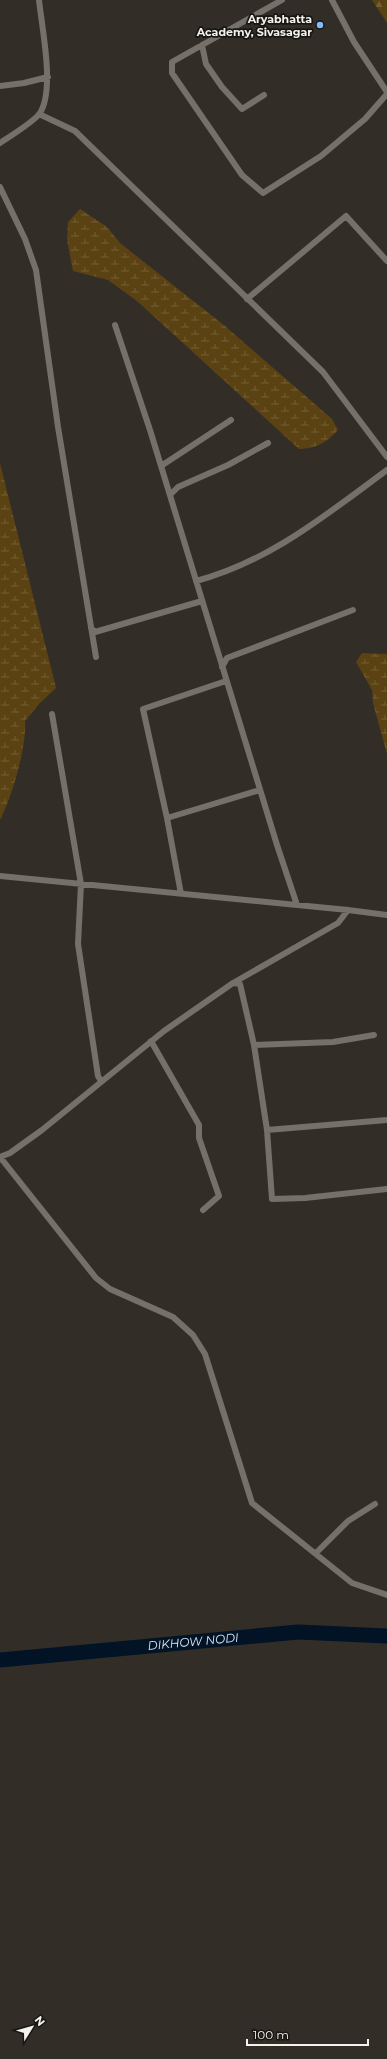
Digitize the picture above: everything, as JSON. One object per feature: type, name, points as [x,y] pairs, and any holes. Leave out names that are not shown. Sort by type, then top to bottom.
[{"type":"street","points":[[0,143],[39,114],[46,97],[48,77],[39,0]]},
{"type":"street","points":[[282,0],[172,62],[172,73],[242,175],[264,193],[321,156],[365,119],[387,93],[354,42],[332,0]]},
{"type":"street","points":[[202,45],[206,64],[222,87],[242,109],[264,95]]},
{"type":"street","points":[[0,86],[24,83],[48,77]]},
{"type":"street","points":[[39,114],[76,131],[323,372],[387,457]]},
{"type":"street","points":[[0,187],[25,240],[36,270],[57,419],[96,657]]},
{"type":"street","points":[[247,299],[346,216],[387,261]]},
{"type":"street","points":[[115,325],[161,466],[226,681],[297,905]]},
{"type":"street","points":[[161,466],[231,420]]},
{"type":"street","points":[[170,495],[178,486],[228,466],[268,443]]},
{"type":"street","points":[[196,581],[238,567],[279,547],[387,470]]},
{"type":"street","points":[[91,628],[95,632],[202,601]]},
{"type":"street","points":[[222,667],[226,658],[353,610]]},
{"type":"street","points":[[181,894],[167,818],[142,709],[226,681]]},
{"type":"street","points":[[52,714],[81,884],[78,944],[98,1076],[101,1081]]},
{"type":"street","points":[[167,818],[260,790]]},
{"type":"street","points":[[0,876],[387,915]]},
{"type":"street","points":[[348,910],[338,923],[233,983],[151,1042],[42,1130],[10,1153],[0,1157],[96,1278],[110,1289],[173,1317],[192,1335],[205,1354],[252,1503],[352,1583],[387,1595]]},
{"type":"street","points":[[233,983],[240,984],[254,1045],[267,1130],[272,1199],[305,1198],[387,1189]]},
{"type":"street","points":[[254,1045],[333,1042],[374,1035]]},
{"type":"street","points":[[151,1042],[199,1125],[199,1138],[219,1196],[203,1210]]},
{"type":"street","points":[[267,1130],[387,1120]]},
{"type":"street","points":[[316,1553],[348,1521],[375,1504]]},
{"type":"green space","points":[[372,0],[387,0],[387,23]]},
{"type":"green space","points":[[80,209],[107,227],[120,243],[225,326],[332,419],[338,430],[321,444],[299,449],[137,301],[108,280],[73,271],[67,240],[68,222]]},
{"type":"green space","points":[[0,463],[56,688],[40,703],[25,721],[24,744],[18,771],[5,810],[0,820]]},
{"type":"green space","points":[[362,653],[387,654],[387,754],[373,703],[372,690],[356,662]]},
{"type":"waterway","name":"DIKHOW NODI","points":[[0,1660],[298,1632],[387,1636]]},
{"type":"place","name":"Aryabhatta Academy, Sivasagar","points":[[320,25]]}]
